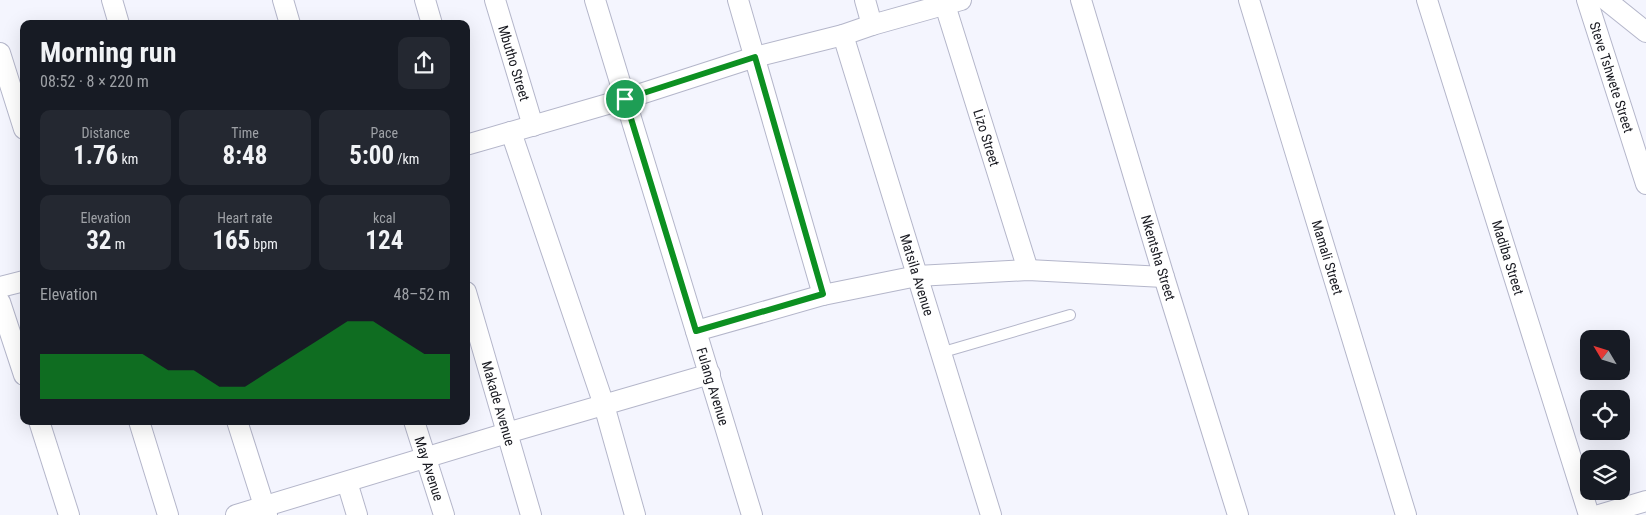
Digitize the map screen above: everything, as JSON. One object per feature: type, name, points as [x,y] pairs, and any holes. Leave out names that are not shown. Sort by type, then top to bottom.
[{"type":"street","points":[[112,0],[118,20]]},
{"type":"street","points":[[283,0],[289,20]]},
{"type":"street","points":[[425,0],[431,20]]},
{"type":"street","name":"Mbutho Street","points":[[496,0],[533,126]]},
{"type":"street","name":"Fulang Avenue","points":[[595,0],[752,515]]},
{"type":"street","points":[[738,0],[823,294]]},
{"type":"street","points":[[865,0],[872,25]]},
{"type":"street","name":"Nkentsha Street","points":[[1081,0],[1238,515]]},
{"type":"street","name":"Mamali Street","points":[[1249,0],[1406,515]]},
{"type":"street","name":"Madiba Street","points":[[1427,0],[1589,515]]},
{"type":"street","name":"Steve Tshwete Street","points":[[1587,0],[1646,184]]},
{"type":"street","points":[[1606,0],[1646,32]]},
{"type":"street","points":[[470,140],[533,126],[625,99],[755,57],[843,35],[953,2]]},
{"type":"street","name":"Lizo Street","points":[[953,2],[1028,270]]},
{"type":"street","name":"Matsila Avenue","points":[[843,35],[991,515]]},
{"type":"street","points":[[0,53],[20,116]]},
{"type":"street","points":[[511,132],[604,405],[635,515]]},
{"type":"street","points":[[696,331],[823,294],[917,276],[1028,270],[1164,277]]},
{"type":"street","points":[[0,287],[20,283]]},
{"type":"street","points":[[0,302],[20,363]]},
{"type":"street","name":"Makade Avenue","points":[[470,306],[531,515]]},
{"type":"street","points":[[236,515],[266,511],[347,482],[710,374]]},
{"type":"street","points":[[40,425],[69,515]]},
{"type":"street","points":[[140,425],[168,515]]},
{"type":"street","points":[[238,425],[266,511]]},
{"type":"street","name":"May Avenue","points":[[415,425],[444,515]]},
{"type":"street","points":[[347,482],[357,515]]},
{"type":"street","points":[[1599,515],[1646,501]]},
{"type":"lane","points":[[940,353],[1070,315]]},
{"type":"route","points":[[755,57],[823,294],[696,331],[625,99],[755,57]]}]
